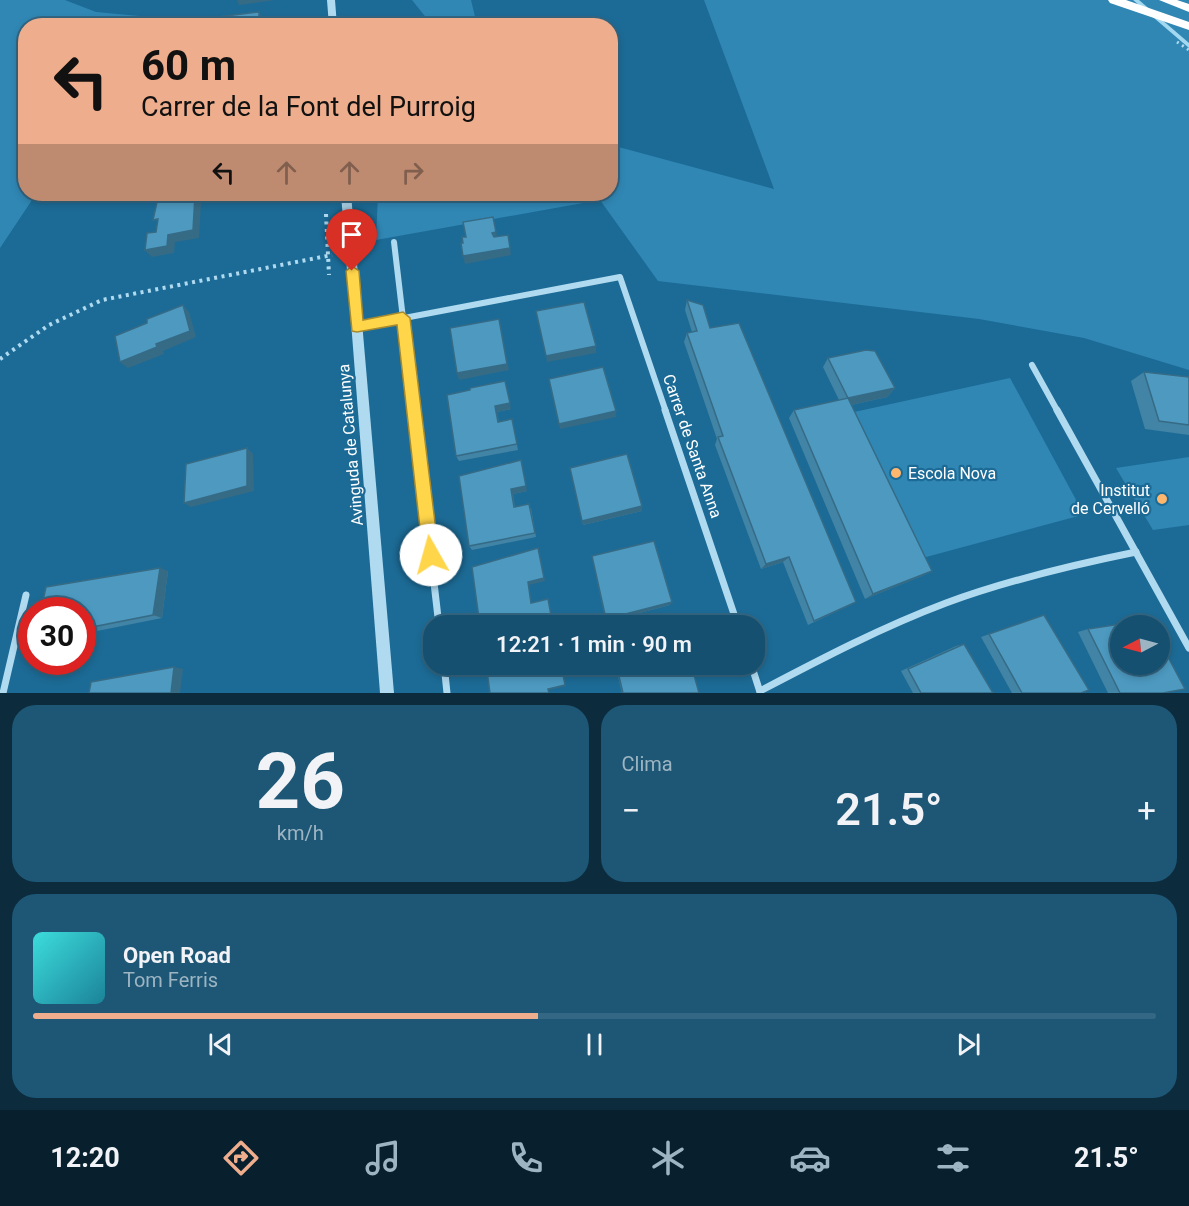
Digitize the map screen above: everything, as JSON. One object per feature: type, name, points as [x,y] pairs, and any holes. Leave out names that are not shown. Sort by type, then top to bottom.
[{"type":"highway","points":[[1114,0],[1189,26]]},
{"type":"highway","points":[[1165,0],[1189,8]]},
{"type":"street","points":[[331,0],[332,18]]},
{"type":"street","name":"Avinguda de Catalunya","points":[[347,201],[387,693]]},
{"type":"street","points":[[394,242],[438,615]]},
{"type":"street","name":"Carrer de Santa Anna","points":[[403,318],[620,277],[734,615]]},
{"type":"street","points":[[357,327],[403,318]]},
{"type":"street","points":[[1032,365],[1189,648]]},
{"type":"street","points":[[755,675],[760,692],[827,656],[899,622],[970,594],[1028,576],[1136,552]]},
{"type":"street","points":[[3,693],[26,595]]},
{"type":"street","points":[[445,675],[447,693]]},
{"type":"path","points":[[326,214],[329,275]]},
{"type":"path","points":[[0,359],[41,329],[79,308],[102,300],[351,252]]},
{"type":"shaded area","points":[[0,0],[65,0],[96,12],[161,18],[18,18],[18,201],[31,201],[0,248]]},
{"type":"shaded area","points":[[412,0],[471,0],[475,18],[426,18]]},
{"type":"shaded area","points":[[704,0],[1189,0],[1189,370],[1084,338],[979,319],[658,281],[601,201],[618,201],[618,147],[774,189]]},
{"type":"shaded area","points":[[378,201],[594,201],[376,240]]},
{"type":"shaded area","points":[[1010,378],[1081,509],[1082,515],[915,560],[845,414]]},
{"type":"shaded area","points":[[1189,457],[1189,525],[1153,530],[1116,468]]},
{"type":"building","points":[[259,12],[259,18],[210,18]]},
{"type":"building","points":[[195,201],[193,230],[168,235],[167,246],[145,250],[147,233],[156,232],[158,219],[153,220],[157,202]]},
{"type":"building","points":[[493,217],[496,232],[492,233],[494,237],[508,235],[510,248],[463,256],[461,243],[463,243],[462,237],[466,237],[463,222]]},
{"type":"building","points":[[687,300],[703,305],[710,328],[739,323],[856,602],[814,621],[789,557],[766,564],[718,437],[723,436],[687,333],[697,331]]},
{"type":"building","points":[[584,302],[596,346],[546,356],[536,311]]},
{"type":"building","points":[[183,305],[190,331],[156,344],[157,347],[120,362],[115,336],[147,323],[147,319]]},
{"type":"building","points":[[499,319],[507,364],[457,373],[450,328]]},
{"type":"building","points":[[866,350],[875,351],[895,388],[848,398],[828,358]]},
{"type":"building","points":[[603,367],[616,411],[559,424],[549,379]]},
{"type":"building","points":[[1144,372],[1189,377],[1189,425],[1159,421]]},
{"type":"building","points":[[505,381],[510,403],[495,406],[498,422],[512,419],[517,444],[456,456],[447,395]]},
{"type":"building","points":[[848,398],[932,571],[873,594],[794,410]]},
{"type":"building","points":[[247,448],[247,486],[184,503],[186,464]]},
{"type":"building","points":[[627,454],[642,506],[582,521],[570,468]]},
{"type":"building","points":[[521,460],[526,486],[511,489],[514,507],[529,504],[535,533],[469,546],[459,476]]},
{"type":"building","points":[[654,541],[672,602],[622,615],[605,615],[592,556]]},
{"type":"building","points":[[538,548],[544,578],[528,582],[531,603],[548,599],[551,615],[479,615],[472,567]]},
{"type":"building","points":[[160,568],[153,615],[96,626],[96,597],[44,597],[46,587]]},
{"type":"building","points":[[1044,615],[1089,690],[1081,693],[1022,693],[989,634]]},
{"type":"building","points":[[1110,626],[1110,673],[1088,629]]},
{"type":"building","points":[[964,644],[993,693],[921,693],[908,669]]},
{"type":"building","points":[[1170,661],[1185,689],[1163,693],[1120,693],[1111,675],[1170,675]]},
{"type":"building","points":[[174,667],[171,693],[89,693],[91,682]]},
{"type":"building","points":[[488,675],[563,675],[565,685],[548,689],[549,693],[490,693]]},
{"type":"building","points":[[619,675],[694,675],[699,693],[623,693]]},
{"type":"waterway","points":[[1136,0],[1189,46]]},
{"type":"place","name":"Escola Nova","points":[[896,473]]},
{"type":"place","name":"Institut de Cervelló","points":[[1162,499]]},
{"type":"route","points":[[352,271],[357,327],[403,318],[431,555]]}]
